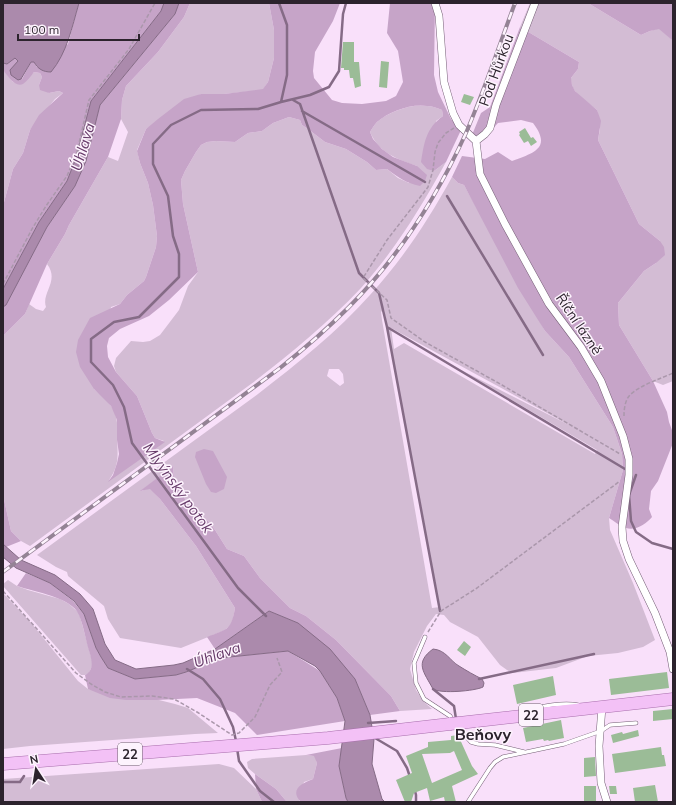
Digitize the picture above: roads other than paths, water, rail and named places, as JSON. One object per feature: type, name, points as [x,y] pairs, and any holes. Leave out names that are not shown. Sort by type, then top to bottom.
[{"type":"main road","name":"22","points":[[3,764],[237,741],[328,738],[673,698]]},
{"type":"street","points":[[436,3],[439,16],[444,82],[453,113],[459,125],[476,141]]},
{"type":"street","name":"Pod Hůrkou","points":[[476,141],[490,128],[496,105],[535,3]]},
{"type":"street","name":"Říční lázně","points":[[476,141],[480,174],[505,224],[549,304],[581,347],[601,381],[622,436],[629,459],[629,475],[622,527],[623,541],[629,559],[655,613],[670,652],[673,670]]},
{"type":"street","points":[[597,707],[601,731],[599,746],[600,783],[607,802]]},
{"type":"lane","points":[[425,637],[414,663],[416,683],[424,699],[450,716],[460,731],[470,742],[495,745],[525,752]]},
{"type":"lane","points":[[524,710],[538,707],[572,704],[597,707]]},
{"type":"lane","points":[[558,716],[597,707]]},
{"type":"lane","points":[[491,719],[518,712]]},
{"type":"lane","points":[[491,719],[510,722]]},
{"type":"lane","points":[[468,802],[490,768],[495,762],[503,758],[564,744],[601,731],[610,725],[636,723]]},
{"type":"water","points":[[3,3],[79,3],[65,48],[57,65],[51,72],[41,70],[34,62],[31,62],[21,79],[18,80],[11,75],[10,70],[18,61],[15,58],[7,64],[3,63]]},
{"type":"water","name":"Úhlava","points":[[164,3],[179,3],[175,14],[100,105],[86,161],[75,186],[47,227],[6,305],[3,307],[3,289],[39,222],[67,181],[76,158],[91,101],[161,11]]},
{"type":"water","name":"Úhlava","points":[[3,544],[21,560],[55,575],[80,594],[93,609],[105,644],[115,660],[136,669],[183,663],[215,649],[269,611],[298,623],[330,649],[355,679],[370,715],[374,739],[372,764],[382,799],[385,802],[348,802],[339,766],[345,721],[337,698],[320,671],[315,666],[288,651],[220,658],[176,675],[135,679],[108,668],[96,648],[84,614],[74,601],[50,583],[16,568],[3,557]]},
{"type":"water","points":[[433,649],[441,651],[456,664],[482,679],[484,683],[483,687],[473,690],[458,691],[437,691],[433,689],[424,673],[422,663],[427,654]]},
{"type":"waterway","name":"Mlyýnský potok","points":[[266,616],[238,588],[132,443],[124,407],[113,385],[91,362],[91,339],[114,322],[139,317],[179,277],[179,254],[173,236],[168,196],[153,164],[153,144],[171,125],[201,110],[258,109],[281,102],[287,75],[287,25],[279,3]]},
{"type":"waterway","points":[[281,102],[310,95],[329,87],[339,71],[343,14],[346,3]]},
{"type":"waterway","points":[[293,100],[300,104],[359,273],[379,293],[387,327],[440,611]]},
{"type":"waterway","points":[[302,111],[425,182]]},
{"type":"waterway","points":[[447,196],[543,355]]},
{"type":"waterway","points":[[387,327],[625,469]]},
{"type":"waterway","points":[[636,475],[629,495],[631,521],[636,532],[652,543],[673,549]]},
{"type":"waterway","points":[[479,679],[594,654]]},
{"type":"waterway","name":"Úhlava","points":[[187,669],[203,679],[220,699],[233,727],[236,741]]},
{"type":"waterway","points":[[433,689],[454,706],[456,719]]},
{"type":"waterway","points":[[368,723],[396,721]]},
{"type":"waterway","points":[[375,738],[397,751],[407,768],[410,777]]},
{"type":"waterway","points":[[237,748],[239,761],[260,791],[274,802]]},
{"type":"waterway","points":[[3,782],[20,782],[24,776]]},
{"type":"waterway","points":[[415,791],[416,802]]},
{"type":"railway","points":[[3,572],[280,368],[324,331],[366,289],[400,248],[415,226],[455,157],[479,101],[515,3]]},
{"type":"district","name":"Beňovy","points":[[483,734]]}]
